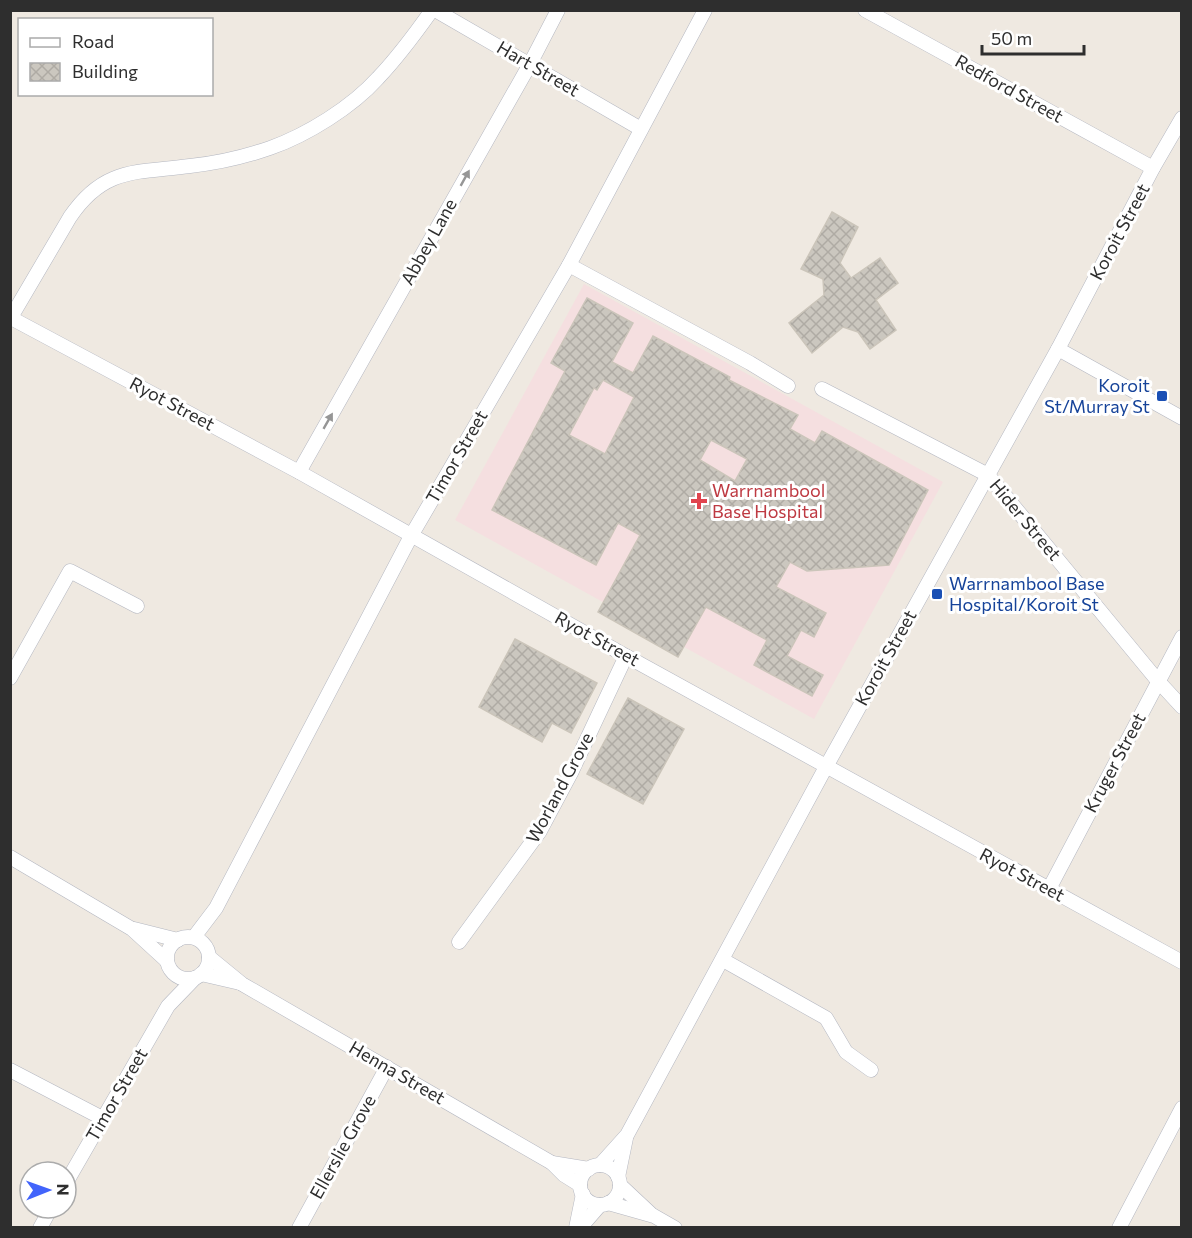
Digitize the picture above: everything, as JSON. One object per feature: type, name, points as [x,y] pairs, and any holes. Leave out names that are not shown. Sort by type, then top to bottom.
[{"type":"street","name":"Hart Street","points":[[434,10],[641,129]]},
{"type":"street","points":[[11,318],[75,210],[100,185],[127,173],[222,162],[272,147],[296,136],[324,121],[354,100],[376,80],[434,10]]},
{"type":"street","name":"Abbey Lane","points":[[299,472],[530,64],[558,10]]},
{"type":"street","name":"Timor Street","points":[[194,938],[216,908],[411,536],[569,265],[705,10]]},
{"type":"street","name":"Redford Street","points":[[865,10],[1153,168]]},
{"type":"street","name":"Koroit Street","points":[[595,1167],[627,1136],[827,765],[1058,349],[1153,168],[1182,118]]},
{"type":"street","points":[[569,265],[788,386]]},
{"type":"street","name":"Ryot Street","points":[[11,318],[299,472],[626,656],[827,765],[941,831],[1182,962]]},
{"type":"street","points":[[1058,349],[1182,418]]},
{"type":"street","name":"Hider Street","points":[[822,390],[988,475],[1182,707]]},
{"type":"street","points":[[10,678],[70,571],[137,606]]},
{"type":"street","name":"Kruger Street","points":[[1049,889],[1182,637]]},
{"type":"street","name":"Worland Grove","points":[[459,942],[540,831],[571,773],[626,656]]},
{"type":"street","points":[[10,857],[132,929],[183,978],[198,976],[206,970],[208,952],[194,938],[178,940],[132,929]]},
{"type":"street","name":"Timor Street","points":[[208,952],[216,908]]},
{"type":"street","points":[[170,967],[168,951],[178,940]]},
{"type":"street","name":"Henna Street","points":[[208,952],[242,984],[552,1163],[581,1190]]},
{"type":"street","points":[[723,960],[826,1018],[846,1052],[871,1070]]},
{"type":"street","name":"Timor Street","points":[[168,1006],[170,967]]},
{"type":"street","name":"Timor Street","points":[[78,1163],[168,1006],[198,976]]},
{"type":"street","name":"Henna Street","points":[[198,976],[242,984]]},
{"type":"street","name":"Ellerslie Grove","points":[[299,1227],[387,1067]]},
{"type":"street","points":[[10,1070],[104,1119]]},
{"type":"street","points":[[1119,1227],[1182,1108]]},
{"type":"street","name":"Koroit Street","points":[[619,1181],[627,1136]]},
{"type":"street","name":"Henna Street","points":[[552,1163],[595,1167]]},
{"type":"street","points":[[578,1227],[584,1173],[595,1167],[610,1168],[619,1181],[654,1216]]},
{"type":"street","points":[[578,1227],[604,1204],[617,1196],[619,1181]]},
{"type":"street","points":[[581,1190],[590,1202],[654,1216],[675,1227]]},
{"type":"shaded area","name":"Warrnambool Base Hospital","points":[[584,284],[943,482],[814,719],[455,520]]},
{"type":"building","points":[[832,212],[858,227],[840,263],[851,278],[880,258],[898,283],[876,300],[896,330],[870,349],[858,332],[843,327],[812,353],[789,323],[824,295],[823,279],[801,269]]},
{"type":"building","name":"Warrnambool Base Hospital","points":[[587,298],[633,323],[612,362],[633,373],[653,336],[730,377],[729,380],[798,415],[790,429],[815,443],[822,431],[928,490],[889,565],[807,571],[790,562],[776,587],[826,613],[814,637],[801,630],[787,656],[823,675],[812,696],[754,665],[767,640],[706,607],[678,657],[598,612],[640,535],[618,523],[596,565],[492,510],[565,371],[551,363]],"holes":[[[603,380],[634,397],[605,454],[569,435],[594,388],[597,390]],[[711,440],[747,459],[735,481],[700,460]]]},
{"type":"building","points":[[515,639],[597,683],[571,733],[552,723],[542,742],[479,707]]},
{"type":"building","points":[[628,698],[684,729],[643,804],[587,774]]},
{"type":"place","name":"Koroit St/Murray St","points":[[1162,396]]},
{"type":"place","name":"Warrnambool Base Hospital","points":[[699,501]]},
{"type":"place","name":"Warrnambool Base Hospital/Koroit St","points":[[937,594]]}]
